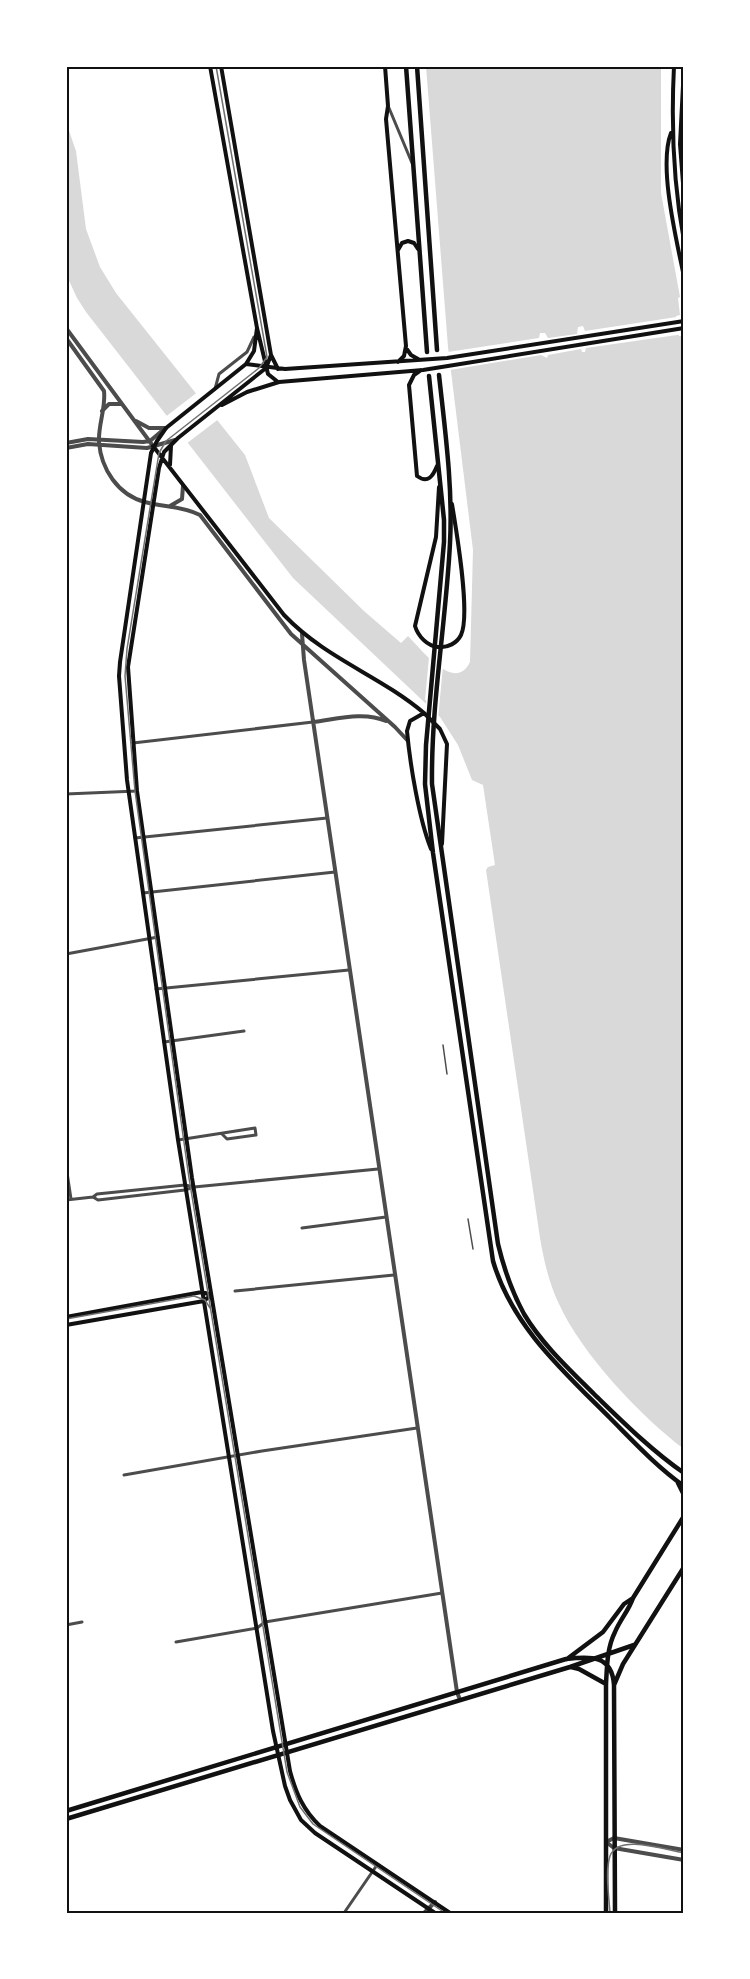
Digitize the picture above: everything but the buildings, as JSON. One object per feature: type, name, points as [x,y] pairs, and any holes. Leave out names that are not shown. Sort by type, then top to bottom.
[{"type":"main road","points":[[210,66],[256,328],[266,368],[270,377],[279,382]]},
{"type":"main road","points":[[220,66],[271,356],[279,369]]},
{"type":"main road","points":[[385,66],[388,106],[386,119],[406,346],[404,356],[397,363]]},
{"type":"main road","points":[[406,66],[427,352]]},
{"type":"main road","points":[[417,66],[437,351]]},
{"type":"main road","points":[[674,66],[672,130],[676,195],[684,241]]},
{"type":"main road","points":[[684,66],[680,152],[684,196]]},
{"type":"main road","points":[[682,112],[684,117]]},
{"type":"main road","points":[[672,130],[668,150],[669,196],[684,277]]},
{"type":"main road","points":[[397,251],[402,243],[408,241],[414,243],[420,250]]},
{"type":"main road","points":[[246,364],[279,369],[397,363],[447,358],[684,321]]},
{"type":"main road","points":[[256,328],[254,351],[246,364],[168,427],[153,446],[119,676],[129,792],[184,1185],[277,1755],[290,1800],[301,1820],[315,1833],[431,1911]]},
{"type":"main road","points":[[218,407],[247,392],[279,382],[423,370],[684,328]]},
{"type":"main road","points":[[406,346],[411,355],[422,360]]},
{"type":"main road","points":[[271,356],[266,368],[177,439],[162,457],[128,675],[137,791],[186,1139],[286,1753],[298,1796],[308,1815],[320,1826],[450,1913]]},
{"type":"main road","points":[[423,370],[414,375],[409,385],[417,476],[425,480],[429,479],[433,476],[437,466]]},
{"type":"main road","points":[[439,375],[451,498],[463,585],[463,631],[452,645],[440,647],[424,640],[415,626],[436,537],[439,480]]},
{"type":"main road","points":[[429,376],[444,520],[426,745],[425,784],[433,853],[493,1261],[496,1272],[519,1317],[553,1362],[676,1481],[684,1486]]},
{"type":"main road","points":[[170,468],[171,445]]},
{"type":"main road","points":[[153,446],[284,615],[302,634],[331,655],[404,697],[440,729],[447,744],[442,856]]},
{"type":"main road","points":[[451,498],[447,589],[432,745],[432,783],[497,1238],[508,1278],[524,1313],[537,1332],[558,1357],[633,1432],[659,1456],[684,1473]]},
{"type":"main road","points":[[424,713],[410,721],[406,731],[427,838],[433,853]]},
{"type":"main road","points":[[66,1317],[202,1292],[212,1295]]},
{"type":"main road","points":[[66,1325],[204,1301],[212,1295]]},
{"type":"main road","points":[[676,1481],[684,1496]]},
{"type":"main road","points":[[606,1913],[608,1654],[615,1632],[633,1598],[684,1516]]},
{"type":"main road","points":[[614,1685],[622,1664],[684,1567]]},
{"type":"main road","points":[[566,1659],[603,1632],[624,1604],[633,1598]]},
{"type":"main road","points":[[66,1819],[570,1667],[634,1645]]},
{"type":"main road","points":[[66,1811],[566,1659],[595,1658],[607,1664],[613,1673],[614,1685],[615,1913]]},
{"type":"main road","points":[[570,1667],[579,1669],[606,1684]]},
{"type":"street","points":[[388,106],[413,166]]},
{"type":"street","points":[[66,328],[153,446]]},
{"type":"street","points":[[214,391],[219,374],[251,346],[256,328]]},
{"type":"street","points":[[66,338],[102,387],[104,395],[99,442],[105,466],[114,482],[143,502],[190,510],[200,515],[291,634],[408,741]]},
{"type":"street","points":[[233,364],[246,364]]},
{"type":"street","points":[[102,411],[109,404],[122,404]]},
{"type":"street","points":[[134,419],[149,428],[168,427]]},
{"type":"street","points":[[66,448],[99,442],[150,441],[168,427]]},
{"type":"street","points":[[66,443],[83,439],[140,448],[177,439]]},
{"type":"street","points":[[169,506],[182,499],[183,486]]},
{"type":"street","points":[[302,634],[378,1169],[460,1700]]},
{"type":"street","points":[[133,743],[368,716],[389,722]]},
{"type":"street","points":[[66,794],[137,791]]},
{"type":"street","points":[[135,838],[327,818]]},
{"type":"street","points":[[143,893],[335,872]]},
{"type":"street","points":[[66,954],[158,937]]},
{"type":"street","points":[[156,989],[349,970]]},
{"type":"street","points":[[164,1042],[244,1031]]},
{"type":"street","points":[[178,1140],[255,1128],[256,1136],[227,1139],[222,1134]]},
{"type":"street","points":[[66,1166],[68,1200],[93,1197],[97,1194],[184,1185],[194,1187]]},
{"type":"street","points":[[93,1197],[98,1200],[194,1187],[378,1169]]},
{"type":"street","points":[[302,1228],[386,1217]]},
{"type":"street","points":[[235,1291],[394,1275]]},
{"type":"street","points":[[124,1475],[237,1455],[417,1428]]},
{"type":"street","points":[[176,1642],[257,1628],[265,1622],[442,1593]]},
{"type":"street","points":[[66,1625],[82,1622]]},
{"type":"street","points":[[684,1850],[614,1838],[606,1842],[614,1848],[684,1860]]},
{"type":"street","points":[[344,1913],[377,1864]]},
{"type":"street","points":[[424,1913],[431,1911],[435,1902]]},
{"type":"lane","points":[[443,1045],[447,1074]]},
{"type":"lane","points":[[468,1219],[473,1249]]},
{"type":"shaded area","points":[[426,66],[661,66],[661,193],[680,297],[678,298],[680,315],[676,316],[679,336],[684,336],[684,1449],[649,1420],[597,1363],[569,1323],[550,1280],[540,1238],[486,870],[495,865],[483,785],[472,780],[458,745],[440,717],[293,578],[86,312],[66,274],[66,122],[76,151],[86,229],[100,267],[116,293],[245,455],[269,518],[364,611],[401,643],[408,636],[438,666],[456,673],[464,671],[470,662],[473,550],[448,347]]},
{"type":"pier","points":[[683,316],[679,319],[681,333],[684,334],[586,348],[585,352],[581,349],[548,355],[547,358],[541,355],[450,370],[452,383],[450,383],[445,349],[448,352],[539,338],[540,333],[545,333],[548,338],[577,334],[578,327],[583,326],[585,331]]},
{"type":"pier","points":[[199,391],[220,418],[186,444],[164,418]]},
{"type":"pier","points":[[431,654],[443,666],[438,719],[426,707],[425,700]]},
{"type":"tram line","points":[[216,66],[267,357],[259,368],[166,441],[159,453],[127,649],[125,676],[135,791],[189,1178],[287,1772],[300,1807],[313,1824],[445,1913]]},
{"type":"tram line","points":[[66,1319],[194,1296],[205,1300],[210,1308]]},
{"type":"tram line","points":[[610,1913],[608,1869],[610,1856],[615,1849],[622,1845],[632,1844],[684,1853]]}]
